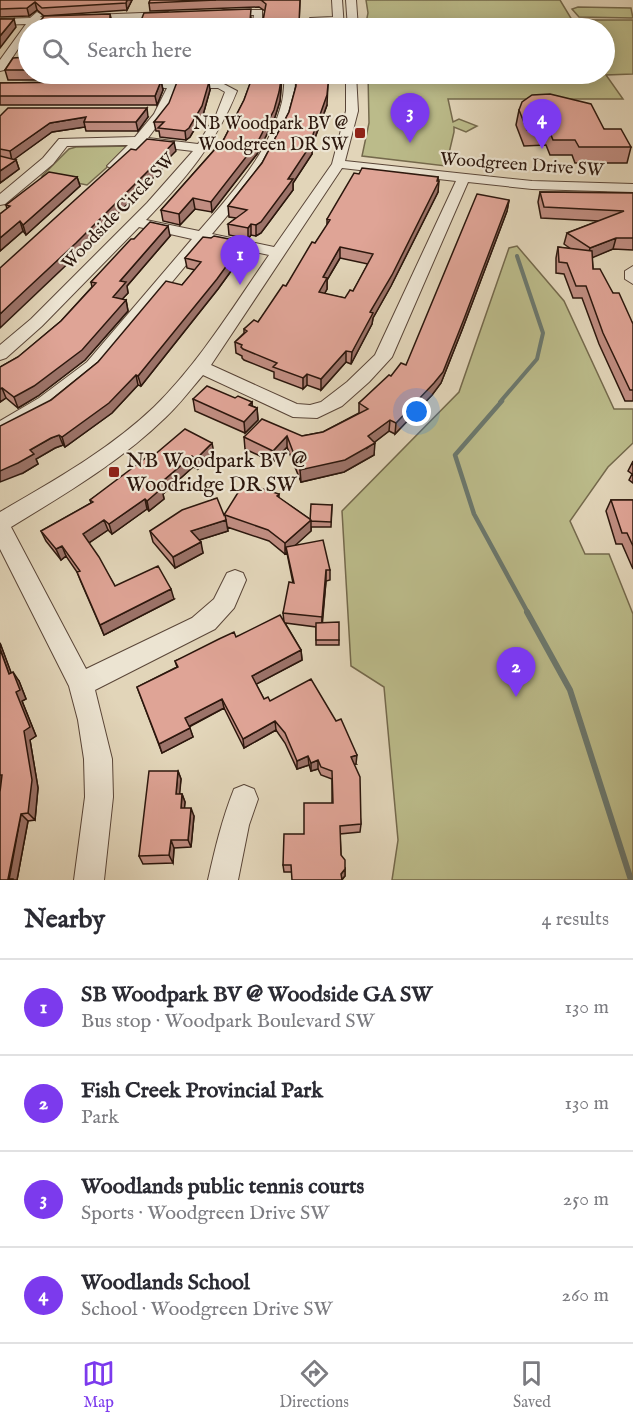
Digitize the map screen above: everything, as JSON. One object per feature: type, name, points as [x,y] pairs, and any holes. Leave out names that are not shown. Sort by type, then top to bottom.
[{"type":"street","points":[[337,0],[338,18]]},
{"type":"street","points":[[351,0],[352,18]]},
{"type":"street","points":[[34,18],[43,7]]},
{"type":"street","points":[[137,18],[140,12]]},
{"type":"street","points":[[110,18],[140,12],[182,14]]},
{"type":"street","points":[[215,13],[258,12],[258,18]]},
{"type":"street","points":[[0,22],[18,22]]},
{"type":"street","points":[[1,64],[18,37]]},
{"type":"street","points":[[1,64],[18,62]]},
{"type":"street","name":"Woodside Circle SW","points":[[128,85],[138,84]]},
{"type":"street","points":[[105,174],[140,141],[173,84]]},
{"type":"street","name":"Woodside Circle SW","points":[[0,354],[34,325],[202,148],[221,118],[231,91],[227,87],[211,84]]},
{"type":"street","points":[[0,430],[45,403],[93,366],[239,193],[274,140],[288,101],[289,84]]},
{"type":"street","points":[[90,880],[98,819],[98,769],[91,720],[81,684],[0,525],[74,479],[116,449],[160,412],[200,367],[338,164],[352,111],[351,84]]},
{"type":"street","points":[[0,201],[48,161],[63,142],[140,141],[202,148]]},
{"type":"street","name":"Woodgreen Drive SW","points":[[338,164],[463,179],[633,188]]},
{"type":"street","points":[[200,367],[293,410],[308,413],[330,405],[377,367],[383,357],[463,179]]},
{"type":"street","points":[[134,222],[278,252]]},
{"type":"street","points":[[633,271],[633,279]]},
{"type":"street","points":[[81,684],[201,626],[216,615],[231,593],[235,580]]},
{"type":"street","points":[[223,880],[235,825],[244,799]]},
{"type":"green space","points":[[366,0],[560,0],[571,18],[367,18]]},
{"type":"green space","points":[[578,7],[631,8],[633,18],[579,17],[572,9]]},
{"type":"green space","points":[[615,20],[633,20],[633,74],[615,75]]},
{"type":"green space","points":[[368,84],[612,84],[623,99],[448,99],[453,122],[459,119],[477,126],[466,132],[454,127],[446,166],[362,156],[369,123]]},
{"type":"green space","points":[[131,146],[87,185],[42,176],[69,149]]},
{"type":"green space","points":[[517,246],[564,301],[614,409],[633,409],[633,443],[608,467],[570,521],[585,554],[609,554],[633,614],[633,880],[392,880],[398,840],[384,687],[351,666],[342,511],[459,392],[509,248]]},
{"type":"building","points":[[0,0],[127,0],[126,3],[42,8],[35,2],[27,8],[0,9]]},
{"type":"building","points":[[150,0],[216,0],[149,3]]},
{"type":"building","points":[[261,0],[300,0],[299,18],[264,18],[266,4]]},
{"type":"building","points":[[251,9],[250,18],[142,18],[144,13]]},
{"type":"building","points":[[110,14],[110,18],[42,18],[44,16]]},
{"type":"building","points":[[0,19],[14,19],[0,36]]},
{"type":"building","points":[[13,58],[18,58],[18,70],[5,70]]},
{"type":"building","points":[[0,83],[160,84],[155,96],[0,96]]},
{"type":"building","points":[[176,84],[208,84],[202,106],[185,131],[158,128],[164,122],[154,122],[169,103]]},
{"type":"building","points":[[250,84],[280,84],[274,110],[257,143],[211,202],[193,198],[179,214],[161,210],[224,139]]},
{"type":"building","points":[[296,84],[328,84],[327,95],[310,143],[312,143],[288,179],[293,179],[261,222],[256,225],[251,224],[248,228],[228,224],[247,210],[228,206],[262,163],[289,112]]},
{"type":"building","points":[[550,94],[591,104],[604,129],[621,129],[631,147],[579,147],[575,140],[553,140],[549,130],[527,130],[519,110],[522,102],[532,95]]},
{"type":"building","points":[[8,108],[147,108],[136,122],[84,122],[86,117],[50,123],[10,151],[0,149],[0,116]]},
{"type":"building","points":[[147,139],[174,142],[162,155],[164,155],[76,243],[0,314],[0,268],[131,149],[136,150]]},
{"type":"building","points":[[0,156],[16,160],[0,171]]},
{"type":"building","points":[[362,168],[438,177],[437,181],[439,181],[392,275],[370,312],[373,313],[352,352],[346,351],[321,379],[307,374],[303,378],[273,367],[277,363],[243,349],[242,345],[235,342],[247,331],[244,329],[254,320],[258,322],[283,285],[286,286],[312,242],[315,243],[330,220],[327,219],[354,173],[359,174]],"holes":[[[340,247],[373,254],[353,291],[350,290],[345,298],[319,292],[327,278],[323,277]]]},
{"type":"building","points":[[49,172],[77,177],[23,225],[20,221],[0,238],[0,214],[10,206],[6,205]]},
{"type":"building","points":[[540,192],[633,193],[633,238],[616,238],[590,248],[567,233],[624,211],[544,207]]},
{"type":"building","points":[[477,194],[509,200],[443,372],[396,423],[390,420],[368,436],[375,443],[345,460],[300,470],[287,436],[273,451],[244,437],[262,419],[302,436],[323,432],[368,409],[359,403],[389,375],[391,376],[401,363],[406,365]]},
{"type":"building","points":[[150,222],[168,226],[120,281],[126,282],[113,297],[126,300],[82,350],[34,386],[14,397],[2,388],[0,389],[0,367],[18,357],[61,321],[96,283],[91,282]]},
{"type":"building","points":[[214,236],[239,241],[233,249],[238,250],[138,376],[136,375],[109,403],[62,437],[59,435],[51,438],[30,450],[34,454],[0,471],[0,426],[51,400],[98,362],[166,281],[182,285],[201,262],[185,258],[203,237]]},
{"type":"building","points":[[558,247],[592,251],[593,269],[600,269],[613,293],[619,293],[633,324],[633,390],[630,390],[603,333],[586,286],[576,286],[567,263],[559,262]]},
{"type":"building","points":[[207,386],[235,398],[238,396],[252,402],[249,405],[257,408],[244,422],[193,399]]},
{"type":"building","points":[[185,429],[212,443],[196,459],[192,456],[157,486],[161,489],[147,501],[145,499],[109,524],[104,520],[83,534],[115,586],[158,566],[171,589],[100,625],[77,572],[80,571],[62,546],[56,549],[41,531],[93,502],[90,500],[151,454],[153,456]]},
{"type":"building","points":[[244,483],[279,494],[277,496],[311,520],[285,543],[268,530],[225,515],[226,520],[191,531],[201,542],[173,557],[150,531],[182,510],[217,498],[224,515]]},
{"type":"building","points":[[611,500],[633,500],[633,546],[627,533],[622,533]]},
{"type":"building","points":[[311,504],[332,505],[331,522],[310,521]]},
{"type":"building","points":[[323,540],[330,570],[326,570],[322,617],[283,613],[289,582],[294,583],[286,547]]},
{"type":"building","points":[[280,615],[301,650],[252,676],[264,699],[268,697],[270,701],[311,679],[336,721],[341,719],[357,755],[351,757],[360,777],[361,824],[340,826],[341,855],[345,860],[345,869],[341,874],[342,880],[292,880],[291,865],[283,865],[284,834],[304,834],[304,803],[333,803],[332,771],[321,767],[318,760],[311,763],[308,756],[297,761],[285,733],[275,721],[243,739],[222,699],[185,718],[190,728],[159,744],[137,687],[178,667],[175,661],[234,632],[236,637]]},
{"type":"building","points":[[339,622],[339,640],[316,640],[316,623]]},
{"type":"building","points":[[0,649],[9,674],[13,672],[20,690],[16,692],[30,727],[24,731],[32,780],[28,813],[21,814],[8,879],[13,880],[0,880],[2,775],[0,775]]},
{"type":"building","points":[[149,771],[178,771],[176,794],[182,794],[181,808],[191,808],[188,840],[171,840],[169,855],[139,856]]},
{"type":"waterway","points":[[500,402],[537,359],[543,333],[517,256]]},
{"type":"waterway","points":[[502,401],[455,455],[474,514],[528,613]]},
{"type":"waterway","points":[[527,612],[570,690],[631,880]]},
{"type":"place","name":"NB Woodpark BV @ Woodgreen DR SW","points":[[360,133]]},
{"type":"place","name":"Woodlands public tennis courts","points":[[410,143]]},
{"type":"place","name":"Woodlands School","points":[[542,149]]},
{"type":"place","name":"SB Woodpark BV @ Woodside GA SW","points":[[240,285]]},
{"type":"place","name":"NB Woodpark BV @ Woodridge DR SW","points":[[114,472]]},
{"type":"place","name":"Fish Creek Provincial Park","points":[[516,697]]}]
